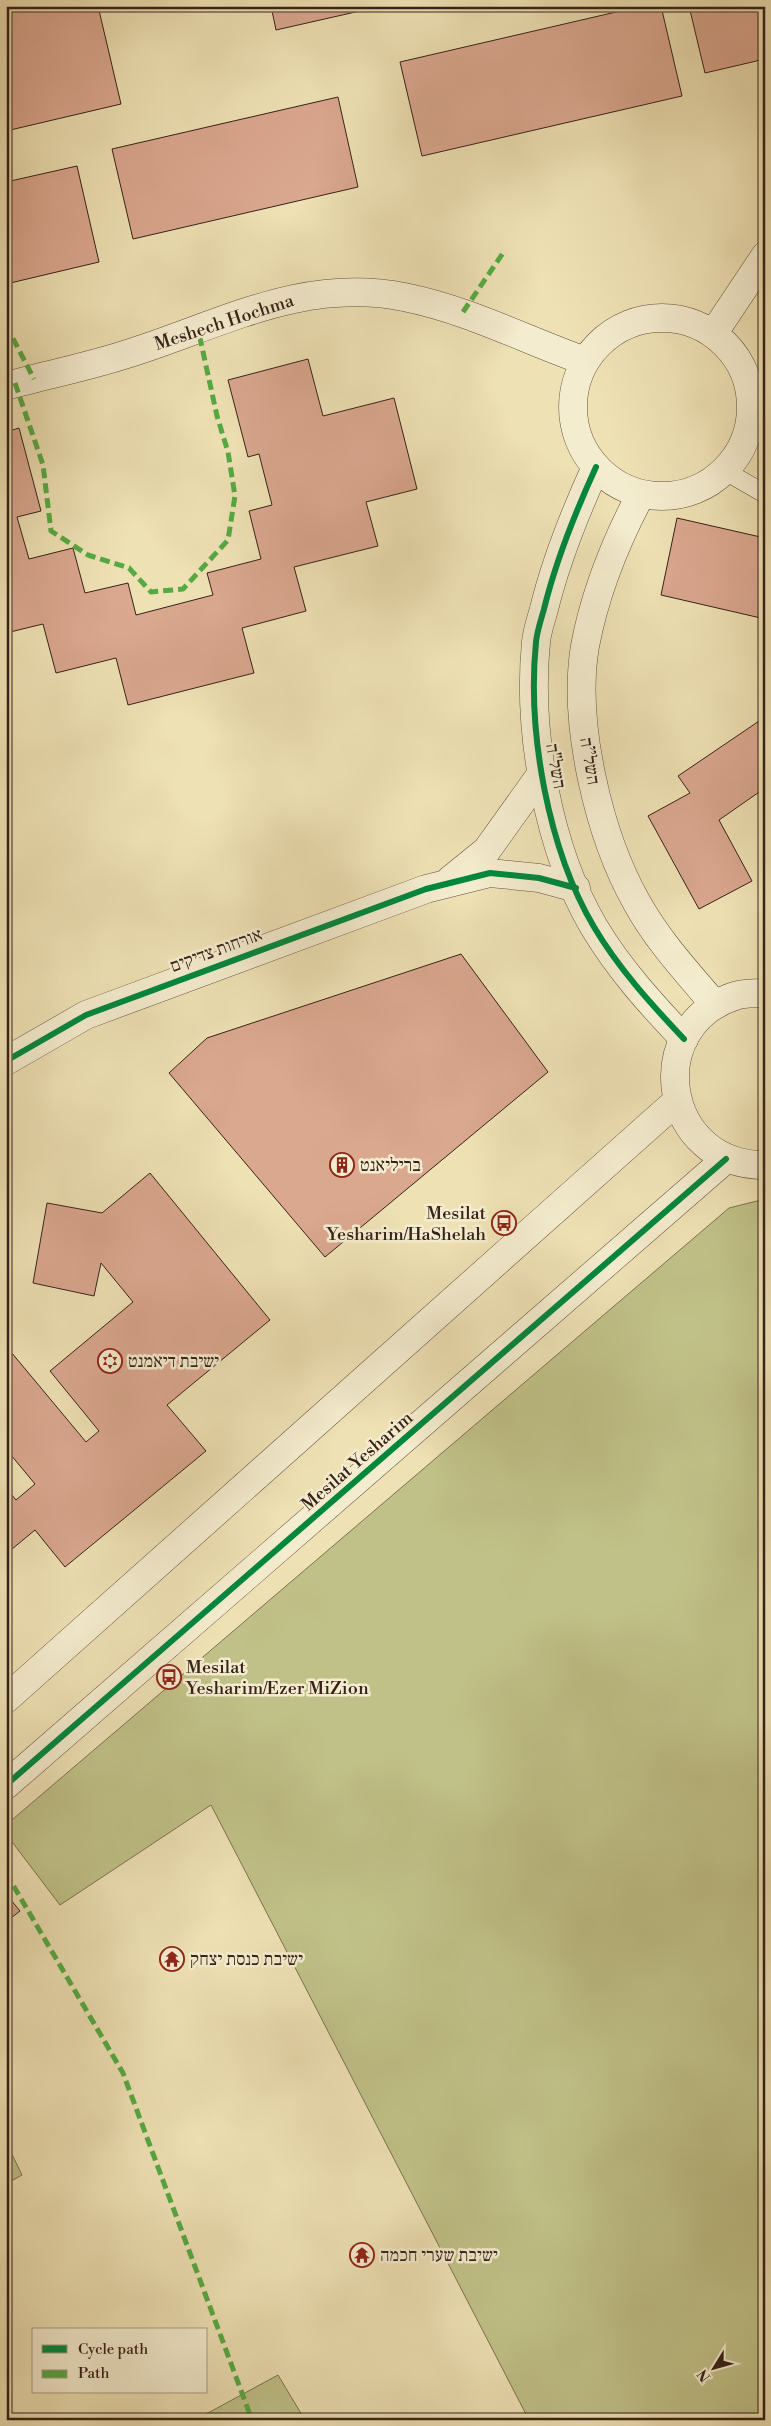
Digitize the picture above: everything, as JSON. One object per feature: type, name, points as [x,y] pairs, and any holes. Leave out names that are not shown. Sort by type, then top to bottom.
[{"type":"street","points":[[713,334],[765,256]]},
{"type":"street","name":"Meshech Hochma","points":[[6,386],[127,354],[292,298],[344,292],[402,297],[463,312],[585,361]]},
{"type":"street","points":[[658,318],[687,322],[713,334],[732,352],[745,375],[751,400],[749,426],[740,450],[725,471],[699,488],[671,496],[640,494],[616,484],[596,467],[580,443],[573,416],[574,387],[585,361],[604,338],[629,323],[658,318]]},
{"type":"street","name":"השל\"ה","points":[[596,467],[573,519],[548,590],[536,641],[534,695],[536,741],[557,841],[593,926],[640,992],[684,1039]]},
{"type":"street","name":"השל”ה","points":[[640,494],[619,537],[596,604],[585,648],[583,695],[585,736],[604,826],[636,902],[678,962],[715,1005]]},
{"type":"street","points":[[443,886],[487,850],[542,773]]},
{"type":"street","name":"אורחות צדיקים","points":[[6,1061],[86,1015],[426,889],[490,873],[539,878],[576,888]]},
{"type":"street","points":[[765,993],[739,995],[715,1005],[697,1020],[684,1039],[676,1059],[674,1080],[677,1101],[684,1119],[696,1136],[710,1149],[726,1159],[750,1165],[765,1165]]},
{"type":"street","points":[[6,1699],[677,1101]]},
{"type":"street","name":"Mesilat Yesharim","points":[[6,1785],[726,1159]]},
{"type":"lane","points":[[725,471],[765,494]]},
{"type":"green space","points":[[765,1199],[765,2420],[529,2420],[211,1805],[60,1905],[6,1834],[6,1825],[729,1208]]},
{"type":"green space","points":[[6,2142],[22,2175],[6,2184]]},
{"type":"green space","points":[[278,2375],[305,2420],[195,2420]]},
{"type":"building","points":[[6,6],[98,6],[121,104],[6,131]]},
{"type":"building","points":[[271,6],[382,6],[276,30]]},
{"type":"building","points":[[642,6],[661,6],[682,96],[422,156],[400,62]]},
{"type":"building","points":[[689,6],[765,6],[765,59],[705,73]]},
{"type":"building","points":[[338,97],[358,187],[133,239],[112,149]]},
{"type":"building","points":[[77,166],[99,262],[6,284],[6,182]]},
{"type":"building","points":[[308,359],[323,416],[394,398],[417,489],[366,502],[378,546],[294,567],[306,611],[242,628],[254,673],[128,705],[116,658],[56,673],[43,624],[6,633],[6,432],[19,428],[41,511],[17,517],[29,559],[73,548],[85,593],[128,583],[136,615],[213,595],[207,573],[261,559],[249,511],[272,505],[259,454],[248,457],[228,380]]},
{"type":"building","points":[[677,518],[765,538],[765,619],[661,595]]},
{"type":"building","points":[[765,717],[765,788],[719,820],[752,881],[699,909],[648,816],[690,793],[678,776]]},
{"type":"building","name":"בריליאנט","points":[[461,954],[548,1072],[325,1257],[169,1073],[207,1038]]},
{"type":"building","points":[[150,1173],[270,1320],[167,1405],[206,1451],[65,1567],[35,1530],[6,1554],[6,1488],[16,1500],[35,1484],[6,1449],[6,1346],[86,1442],[99,1431],[50,1371],[133,1302],[101,1263],[94,1296],[33,1283],[47,1203],[102,1213]]},
{"type":"building","points":[[6,1894],[20,1911],[6,1922]]},
{"type":"marked path","points":[[463,312],[503,253]]},
{"type":"marked path","points":[[6,325],[34,379]]},
{"type":"marked path","points":[[15,383],[43,465],[51,531],[88,555],[129,568],[151,592],[183,589],[228,540],[235,496],[228,452],[217,416],[198,329]]},
{"type":"marked path","points":[[6,1873],[123,2073],[252,2420]]},
{"type":"cycle path","points":[[596,467],[573,519],[560,555],[537,634],[534,677],[538,751],[544,789],[553,826],[564,862],[578,896],[594,927],[625,972],[684,1039]]},
{"type":"cycle path","points":[[6,1061],[86,1015],[426,889],[490,873],[539,878],[576,888]]},
{"type":"cycle path","points":[[6,1785],[726,1159]]},
{"type":"place","name":"בריליאנט","points":[[342,1165]]},
{"type":"place","name":"Mesilat Yesharim/HaShelah","points":[[504,1223]]},
{"type":"place","name":"ישיבת דיאמנט","points":[[110,1361]]},
{"type":"place","name":"Mesilat Yesharim/Ezer MiZion","points":[[169,1677]]},
{"type":"place","name":"ישיבת כנסת יצחק","points":[[172,1959]]},
{"type":"place","name":"ישיבת שערי חכמה","points":[[362,2255]]}]
